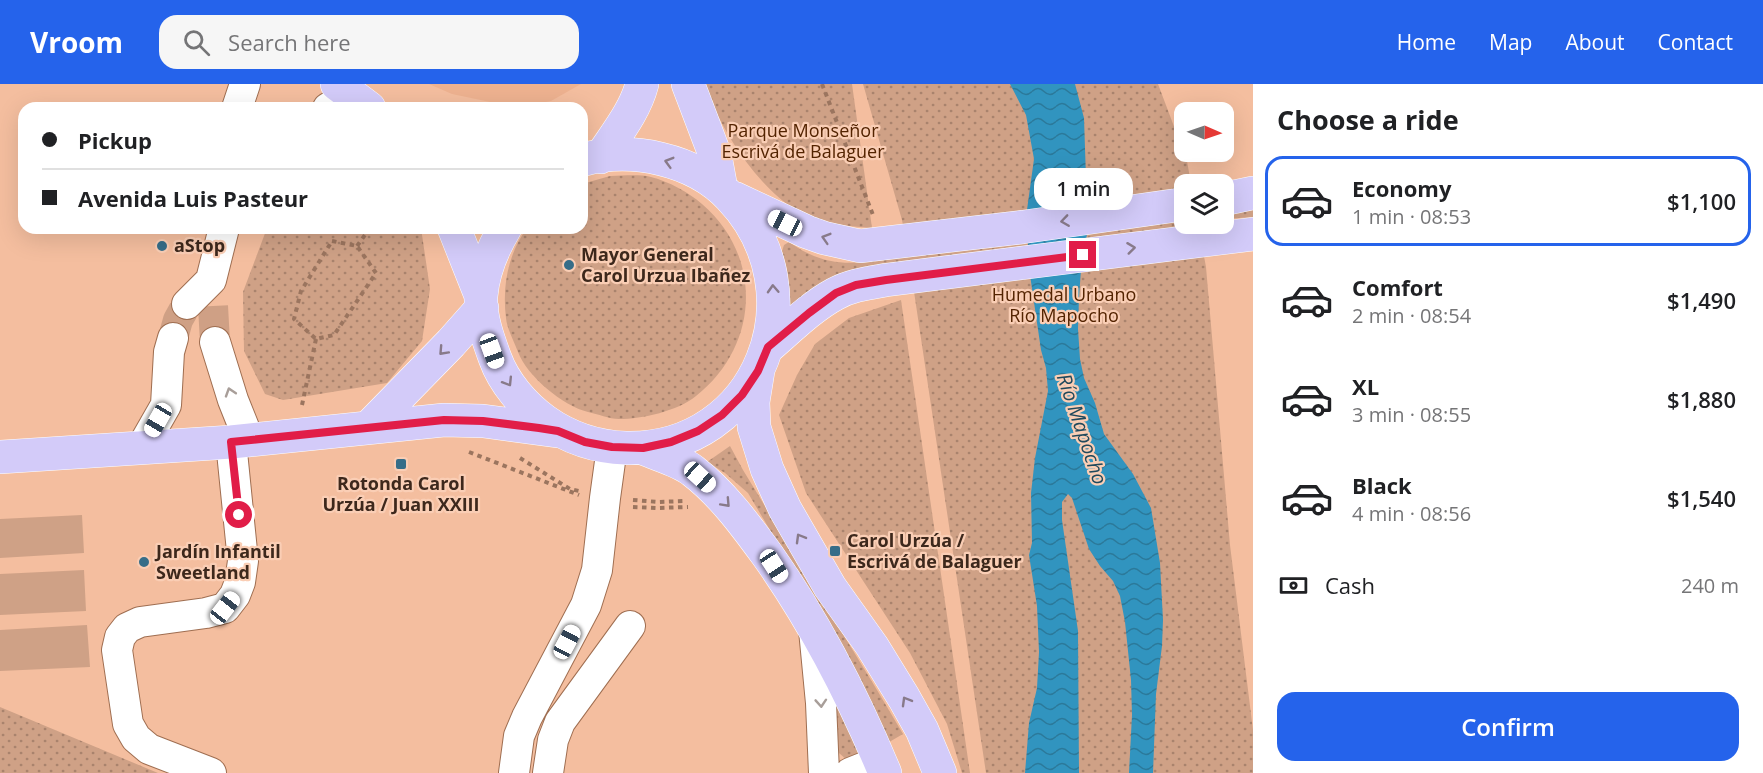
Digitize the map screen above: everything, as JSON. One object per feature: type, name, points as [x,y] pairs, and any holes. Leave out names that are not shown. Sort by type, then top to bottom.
[{"type":"main road","points":[[588,158],[626,121],[642,84]]},
{"type":"main road","points":[[688,84],[715,155],[725,192],[751,222],[765,250],[774,282],[774,315],[753,402],[754,427],[767,469],[785,509],[830,587],[887,669],[921,730],[940,773]]},
{"type":"main road","points":[[588,159],[639,156],[681,165],[702,175],[725,192],[785,223],[824,238],[860,246],[1023,227],[1174,206]]},
{"type":"main road","points":[[456,234],[482,302],[487,337],[498,366],[527,406],[558,431]]},
{"type":"main road","points":[[368,428],[443,352],[482,302],[487,267],[501,234]]},
{"type":"main road","points":[[628,448],[671,442],[698,431],[722,415],[742,395],[763,359],[809,313],[836,293],[856,285],[1244,235]]},
{"type":"main road","points":[[0,457],[240,441],[444,420],[483,421],[558,431],[585,442],[628,448],[691,469],[710,485],[744,522],[813,624],[836,666],[882,767],[914,740],[921,730]]},
{"type":"street","points":[[239,102],[245,84]]},
{"type":"street","points":[[204,297],[222,234]]},
{"type":"street","points":[[142,447],[166,405],[169,352],[173,338]]},
{"type":"street","points":[[211,773],[149,749],[136,738],[128,724],[117,650],[120,637],[127,628],[140,622],[206,613],[225,608],[235,595],[240,582],[243,561],[240,441],[232,400],[215,342]]},
{"type":"street","points":[[514,773],[519,736],[527,717],[586,605],[597,570],[604,501],[628,448]]},
{"type":"street","points":[[813,624],[818,664],[824,773]]},
{"type":"street","points":[[548,773],[553,740],[560,722],[630,626]]},
{"type":"street","points":[[849,773],[882,767]]},
{"type":"path","points":[[822,84],[887,244]]},
{"type":"path","points":[[357,246],[366,234]]},
{"type":"path","points":[[332,241],[357,246],[376,273],[334,335],[316,339],[294,319],[301,291],[332,241]]},
{"type":"path","points":[[295,436],[316,339]]},
{"type":"path","points":[[465,451],[569,492],[604,501],[657,508],[698,506]]},
{"type":"path","points":[[518,457],[570,489],[604,501],[692,500]]},
{"type":"shaded area","points":[[429,84],[581,84],[546,102],[490,102],[452,94]]},
{"type":"green space","name":"Parque Monseñor Escrivá de Balaguer","points":[[704,84],[852,84],[872,228],[811,219],[803,216],[774,193],[749,166],[738,150],[719,118]]},
{"type":"green space","name":"Humedal Urbano Río Mapocho","points":[[863,84],[1158,84],[1174,126],[1174,162],[1187,162],[1189,174],[1174,174],[1174,234],[1200,234],[1206,267],[1230,545],[1253,730],[1253,773],[986,773],[910,265],[789,307],[787,270],[782,251],[784,245],[789,242],[819,258],[847,263],[908,255],[902,220]]},
{"type":"green space","points":[[636,175],[651,177],[672,185],[702,204],[722,225],[736,249],[744,275],[746,302],[742,328],[732,353],[717,376],[696,396],[680,406],[649,416],[628,419],[611,418],[578,409],[547,389],[529,371],[518,352],[508,326],[505,306],[506,282],[515,249],[523,234],[588,234],[588,182],[610,176]]},
{"type":"green space","points":[[1253,210],[1253,217],[1234,218],[1234,213]]},
{"type":"green space","points":[[265,234],[422,234],[430,289],[422,341],[387,383],[283,400],[265,394],[244,351],[243,292]]},
{"type":"green space","points":[[901,300],[970,773],[962,773],[947,724],[910,653],[806,493],[779,415],[797,375],[815,344],[849,318]]},
{"type":"green space","points":[[730,446],[903,734],[884,745],[866,692],[748,493],[725,473],[707,462]]},
{"type":"green space","points":[[82,515],[84,553],[0,558],[0,519]]},
{"type":"green space","points":[[84,570],[86,611],[0,615],[0,574]]},
{"type":"green space","points":[[87,625],[90,667],[0,671],[0,630]]},
{"type":"green space","points":[[835,681],[870,754],[848,761],[839,753]]},
{"type":"green space","points":[[0,707],[158,773],[0,773]]},
{"type":"water","name":"Río Mapocho","points":[[1010,84],[1075,84],[1084,118],[1089,222],[1079,297],[1080,359],[1084,378],[1095,403],[1104,434],[1133,474],[1151,508],[1160,563],[1163,620],[1156,694],[1153,773],[1129,773],[1131,680],[1120,596],[1113,581],[1089,549],[1072,498],[1068,494],[1062,502],[1062,520],[1078,631],[1079,773],[1025,773],[1029,723],[1037,688],[1039,652],[1037,606],[1029,555],[1032,543],[1031,493],[1035,458],[1048,391],[1030,275],[1026,217],[1034,159],[1026,115]]},
{"type":"tunnel","points":[[173,338],[178,320],[187,304]]},
{"type":"tunnel","points":[[213,306],[215,342]]},
{"type":"place","name":"aStop","points":[[162,246]]},
{"type":"place","name":"Mayor General Carol Urzua Ibañez","points":[[569,265]]},
{"type":"place","name":"Rotonda Carol Urzúa / Juan XXIII","points":[[401,464]]},
{"type":"place","name":"Carol Urzúa / Escrivá de Balaguer","points":[[835,551]]},
{"type":"place","name":"Jardín Infantil Sweetland","points":[[144,562]]},
{"type":"route","points":[[239,515],[231,442],[444,420],[483,421],[558,431],[585,442],[612,447],[643,448],[671,442],[698,431],[722,415],[742,395],[758,371],[768,347],[836,293],[856,285],[886,280],[1083,255]]}]
